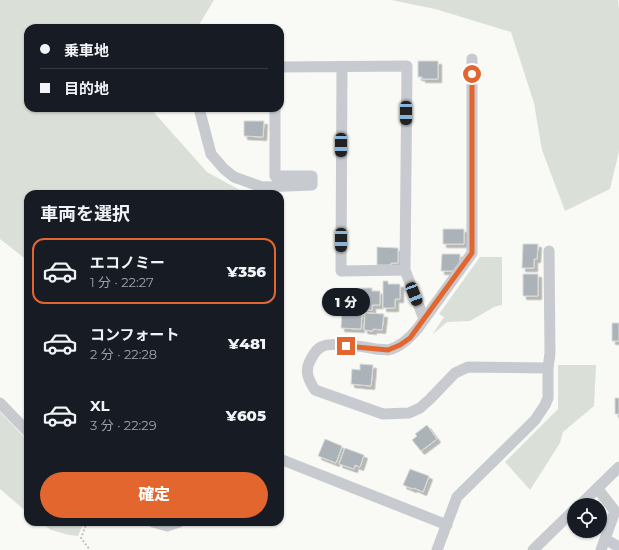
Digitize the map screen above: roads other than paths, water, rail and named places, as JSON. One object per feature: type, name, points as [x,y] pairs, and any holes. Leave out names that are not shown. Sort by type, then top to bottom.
[{"type":"street","points":[[472,59],[472,253],[410,338],[400,345],[388,350],[332,344],[320,347],[308,364],[307,373],[309,381],[315,390],[383,414],[398,414],[409,413],[420,408],[456,373],[468,367],[548,368]]},
{"type":"street","points":[[284,67],[407,66],[405,270],[424,319]]},
{"type":"street","points":[[342,67],[341,271],[405,270]]},
{"type":"street","points":[[200,112],[211,154],[234,178],[262,187],[312,185],[312,176],[275,176],[275,112]]},
{"type":"street","points":[[437,550],[458,497],[535,420],[548,398],[548,368],[550,354],[549,251]]},
{"type":"street","points":[[0,403],[24,428]]},
{"type":"street","points":[[284,461],[447,525]]},
{"type":"street","points":[[587,498],[619,467]]},
{"type":"street","points":[[597,488],[615,511],[601,550]]},
{"type":"street","points":[[533,550],[567,517]]},
{"type":"street","points":[[605,539],[619,547]]}]
